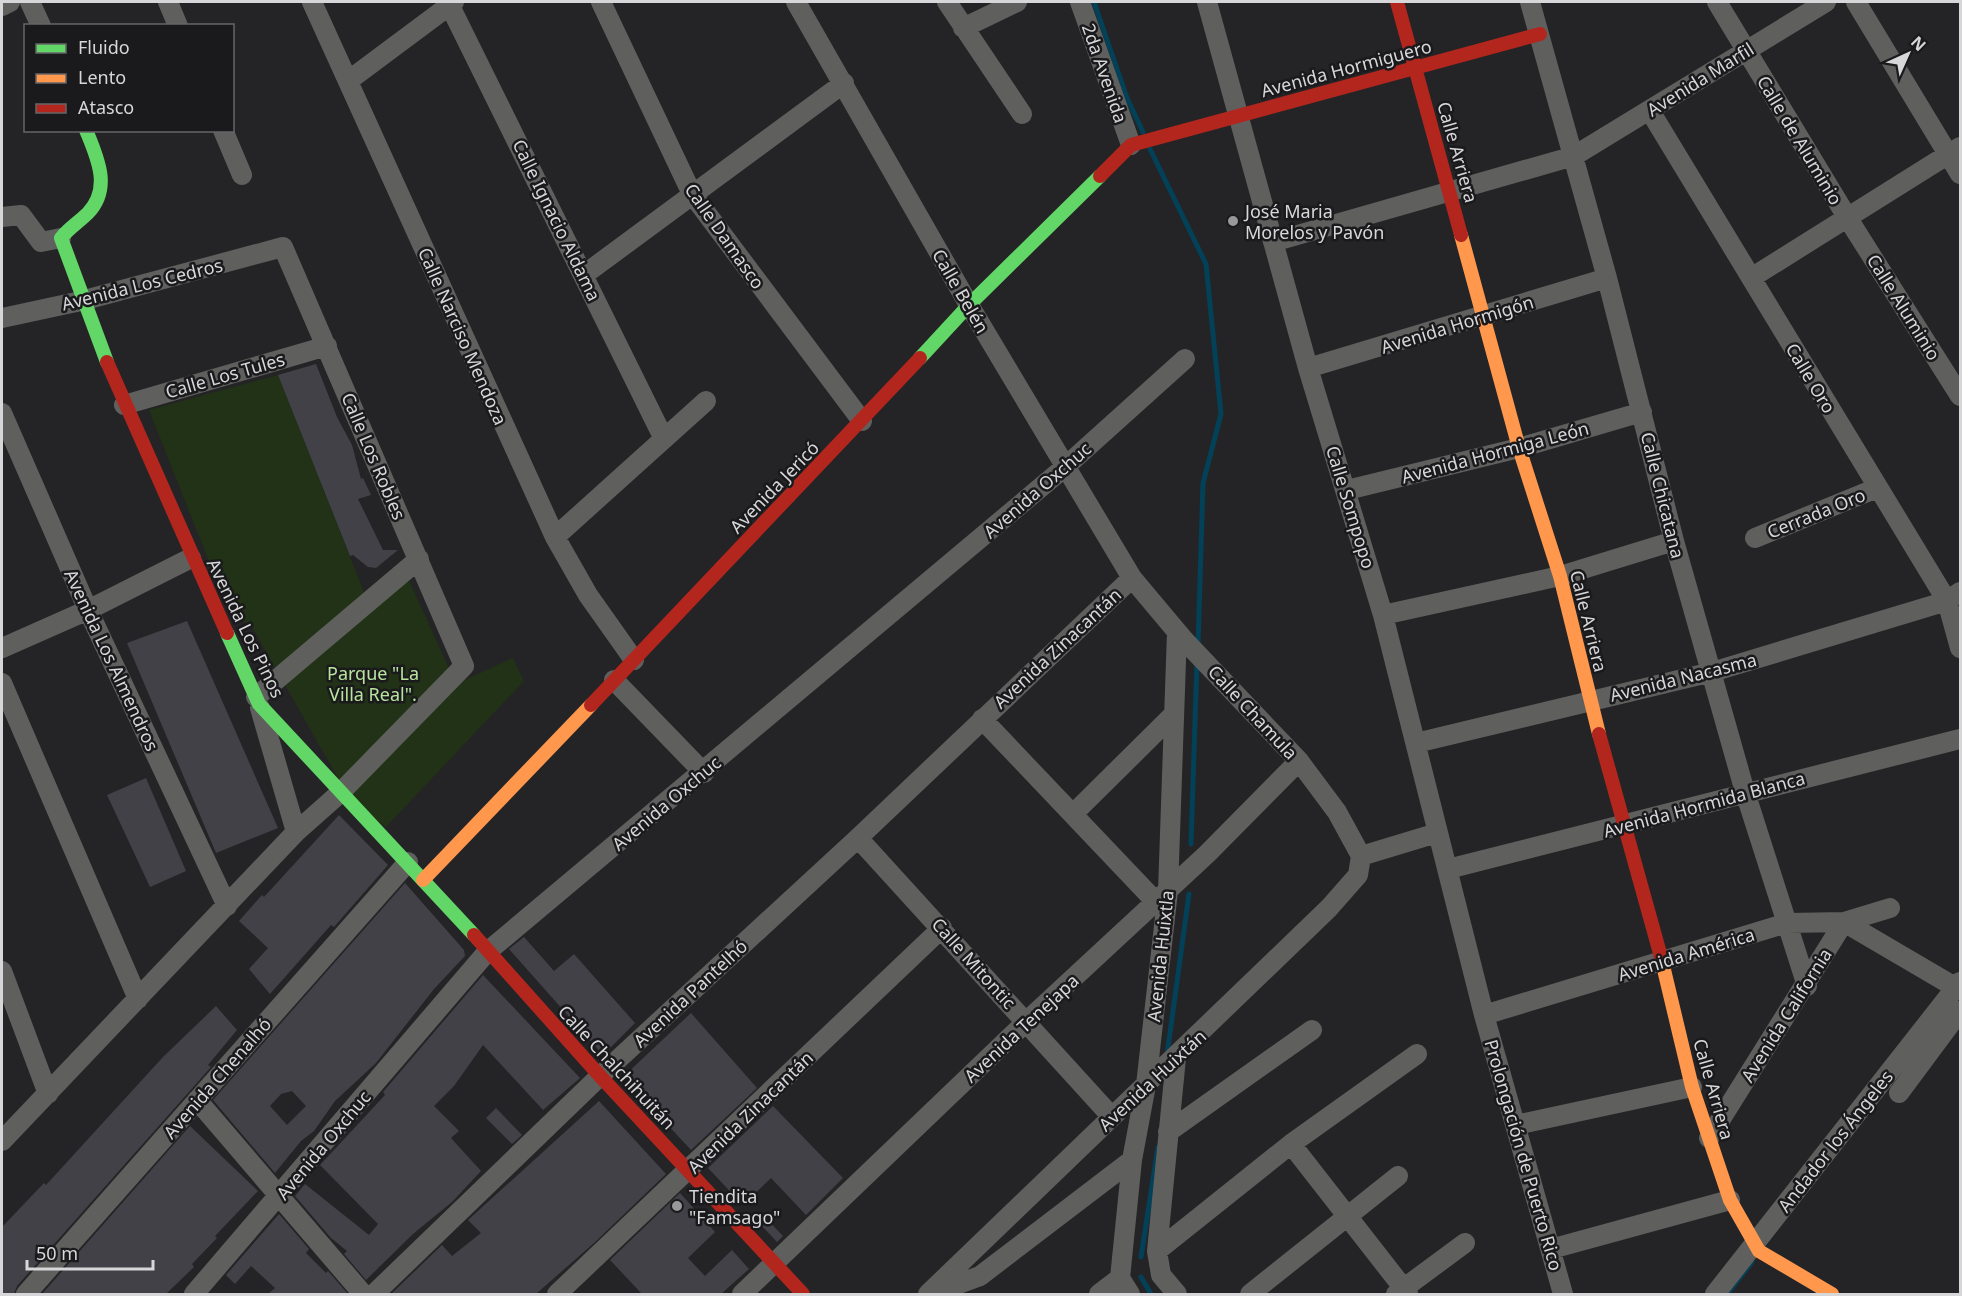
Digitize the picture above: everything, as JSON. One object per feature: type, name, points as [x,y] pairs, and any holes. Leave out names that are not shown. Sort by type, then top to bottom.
[{"type":"street","points":[[2,6],[10,2]]},
{"type":"street","points":[[30,2],[40,24]]},
{"type":"street","points":[[168,2],[177,24]]},
{"type":"street","name":"Calle Narciso Mendoza","points":[[312,2],[555,537],[588,595],[634,660]]},
{"type":"street","name":"Calle Damasco","points":[[600,2],[692,194],[862,421]]},
{"type":"street","name":"Calle Belén","points":[[796,2],[969,305],[1132,578]]},
{"type":"street","points":[[947,2],[1022,114]]},
{"type":"street","points":[[963,28],[1017,2]]},
{"type":"street","name":"2da Avenida","points":[[1080,2],[1134,144]]},
{"type":"street","name":"Calle Sompopo","points":[[1207,2],[1308,368],[1347,490],[1383,615],[1484,1015]]},
{"type":"street","name":"Calle Arriera","points":[[1397,2],[1451,191],[1519,448],[1560,576],[1623,825],[1662,962],[1692,1087],[1730,1200],[1756,1248]]},
{"type":"street","name":"Calle Chicatana","points":[[1530,2],[1574,156],[1674,541],[1744,792],[1807,986]]},
{"type":"street","name":"Calle de Aluminio","points":[[1717,2],[1846,217]]},
{"type":"street","name":"Avenida Marfil","points":[[1273,242],[1574,156],[1826,2]]},
{"type":"street","points":[[1856,2],[1955,151],[1960,174]]},
{"type":"street","points":[[348,81],[451,3]]},
{"type":"street","name":"Calle Ignacio Aldama","points":[[451,3],[664,439]]},
{"type":"street","name":"Avenida Hormiguero","points":[[1161,135],[1540,34]]},
{"type":"street","points":[[585,274],[843,83]]},
{"type":"street","name":"Calle Oro","points":[[1650,111],[1877,488],[1954,596],[1960,648]]},
{"type":"street","points":[[2,217],[21,215],[40,242],[61,238],[70,225],[90,212],[102,186],[101,166],[87,132]]},
{"type":"street","points":[[224,132],[242,175]]},
{"type":"street","name":"Avenida Jericó","points":[[423,880],[862,421],[969,305],[1134,144],[1161,135]]},
{"type":"street","points":[[1751,278],[1955,151]]},
{"type":"street","name":"Calle Aluminio","points":[[1846,217],[1960,396]]},
{"type":"street","name":"Avenida Los Pinos","points":[[61,238],[81,301],[124,405],[191,558],[257,700],[312,759],[340,794],[408,862]]},
{"type":"street","name":"Avenida Los Cedros","points":[[2,318],[81,301],[283,248]]},
{"type":"street","name":"Calle Los Robles","points":[[283,248],[464,666],[340,794]]},
{"type":"street","name":"Avenida Hormigón","points":[[1308,368],[1607,278]]},
{"type":"street","name":"Calle Los Tules","points":[[124,405],[327,346]]},
{"type":"street","name":"Avenida Oxchuc","points":[[194,1294],[279,1198],[487,952],[1065,468],[1185,359]]},
{"type":"street","points":[[555,537],[706,401]]},
{"type":"street","name":"Avenida Hormiga León","points":[[1347,490],[1519,448],[1642,412]]},
{"type":"street","name":"Avenida Los Almendros","points":[[2,413],[88,610],[227,906]]},
{"type":"street","name":"Cerrada Oro","points":[[1755,538],[1877,488]]},
{"type":"street","points":[[1383,615],[1560,576],[1674,541]]},
{"type":"street","points":[[2,648],[88,610],[191,558]]},
{"type":"street","points":[[296,832],[257,700],[419,559]]},
{"type":"street","name":"Calle Chamula","points":[[1132,578],[1180,636],[1202,656],[1299,761],[1337,812],[1361,856]]},
{"type":"street","name":"Avenida Zinacantán","points":[[982,718],[1132,578]]},
{"type":"street","name":"Avenida Nacasma","points":[[1416,743],[1712,672],[1954,596]]},
{"type":"street","name":"Avenida Huixtla","points":[[1125,1286],[1131,1160],[1146,1085],[1180,636]]},
{"type":"street","points":[[614,680],[704,772]]},
{"type":"street","points":[[2,682],[138,999]]},
{"type":"street","points":[[1073,814],[1173,715]]},
{"type":"street","points":[[982,718],[1073,814],[1162,897]]},
{"type":"street","name":"Avenida Pantelhó","points":[[374,1294],[600,1076],[858,838],[982,718]]},
{"type":"street","name":"Avenida Hormida Blanca","points":[[1448,869],[1960,739]]},
{"type":"street","name":"Avenida Tenejapa","points":[[742,1294],[1027,1021],[1162,897],[1299,761]]},
{"type":"street","points":[[2,1142],[296,832],[340,794]]},
{"type":"street","points":[[1361,856],[1437,833]]},
{"type":"street","name":"Calle Mitontic","points":[[858,838],[1112,1117]]},
{"type":"street","name":"Avenida Huixtán","points":[[928,1294],[1176,1058],[1329,908],[1358,875],[1361,856]]},
{"type":"street","name":"Calle Chalchihuitán","points":[[408,862],[600,1076],[802,1294]]},
{"type":"street","name":"Avenida Chenalhó","points":[[27,1294],[408,862]]},
{"type":"street","name":"Avenida América","points":[[1484,1015],[1787,923],[1844,922],[1890,908]]},
{"type":"street","points":[[1844,922],[1959,987]]},
{"type":"street","name":"Avenida California","points":[[1709,1138],[1807,986],[1844,922]]},
{"type":"street","name":"Avenida Zinacantán","points":[[557,1294],[942,928]]},
{"type":"street","points":[[2,971],[48,1094]]},
{"type":"street","name":"Andador los Ángeles","points":[[1715,1294],[1756,1248],[1959,987]]},
{"type":"street","points":[[1899,1093],[1960,1011]]},
{"type":"street","name":"Prolongación de Puerto Rico","points":[[1484,1015],[1563,1294]]},
{"type":"street","points":[[1168,1132],[1312,1029]]},
{"type":"street","points":[[1157,1251],[1291,1144],[1417,1054]]},
{"type":"street","points":[[1176,1058],[1157,1251],[1161,1275],[1177,1294]]},
{"type":"street","points":[[1516,1125],[1692,1087]]},
{"type":"street","points":[[196,1100],[363,1294]]},
{"type":"street","points":[[1291,1144],[1402,1293],[1465,1243]]},
{"type":"street","points":[[928,1294],[980,1276],[1131,1160]]},
{"type":"street","points":[[1250,1294],[1398,1176]]},
{"type":"street","points":[[1551,1249],[1730,1200]]},
{"type":"street","points":[[1756,1248],[1824,1292]]},
{"type":"street","points":[[1099,1294],[1125,1286]]},
{"type":"green space","name":"Parque \"La Villa Real\".","points":[[278,375],[369,605],[407,576],[456,684],[513,658],[524,681],[386,827],[350,799],[252,627],[229,612],[149,410]]},
{"type":"building","points":[[316,364],[337,417],[352,445],[361,479],[363,478],[371,495],[358,499],[383,550],[398,550],[376,568],[368,567],[353,555],[350,556],[278,375]]},
{"type":"building","points":[[187,621],[278,828],[216,853],[127,643]]},
{"type":"building","points":[[146,778],[186,871],[150,887],[107,795]]},
{"type":"building","points":[[339,815],[388,865],[334,927],[331,925],[270,994],[249,969],[268,948],[239,921]]},
{"type":"building","points":[[405,883],[464,950],[465,956],[434,989],[376,1063],[335,1101],[314,1131],[301,1141],[275,1173],[213,1100]],"holes":[[[292,1091],[306,1106],[287,1125],[270,1106],[281,1094]]]},
{"type":"building","points":[[524,937],[554,971],[574,954],[635,1023],[603,1055],[509,949]]},
{"type":"building","points":[[483,975],[580,1078],[543,1110],[483,1045],[454,1086],[434,1106],[459,1131],[451,1138],[481,1171],[452,1202],[413,1234],[366,1280],[344,1254],[347,1251],[331,1238],[295,1196],[305,1184],[369,1235],[378,1224],[320,1165],[385,1095],[383,1092]]},
{"type":"building","points":[[216,1006],[237,1030],[208,1065],[211,1067],[17,1286],[14,1294],[2,1294],[2,1227],[44,1183],[46,1185],[163,1057]]},
{"type":"building","points":[[691,1013],[757,1088],[691,1150],[623,1077]]},
{"type":"building","points":[[599,1101],[666,1174],[594,1243],[536,1294],[391,1294],[442,1245],[452,1256],[481,1233],[468,1220]]},
{"type":"building","points":[[773,1106],[843,1178],[806,1215],[771,1178],[743,1205],[708,1168]]},
{"type":"building","points":[[496,1108],[522,1135],[512,1144],[486,1118]]},
{"type":"building","points":[[190,1126],[258,1191],[215,1236],[217,1238],[192,1264],[194,1267],[166,1294],[42,1294]]},
{"type":"building","points":[[680,1193],[715,1232],[688,1258],[705,1276],[732,1250],[749,1269],[721,1294],[642,1294],[610,1260]]},
{"type":"building","points":[[279,1214],[309,1249],[306,1253],[326,1273],[328,1271],[348,1294],[268,1294],[275,1288],[251,1266],[235,1284],[226,1275]]},
{"type":"building","points":[[766,1218],[783,1236],[777,1242],[760,1224]]},
{"type":"waterway","points":[[1094,2],[1127,98],[1143,132]]},
{"type":"waterway","points":[[1150,149],[1206,264],[1221,414],[1203,483],[1198,646]]},
{"type":"waterway","points":[[1191,844],[1197,661]]},
{"type":"waterway","points":[[1167,1055],[1189,894]]},
{"type":"waterway","points":[[1141,1257],[1158,1147]]},
{"type":"waterway","points":[[1727,1294],[1752,1262]]},
{"type":"waterway","points":[[1141,1277],[1151,1294]]},
{"type":"traffic: fast","points":[[87,132],[98,162],[101,183],[99,193],[88,213],[61,238],[107,362]]},
{"type":"traffic: fast","points":[[920,358],[969,305],[1100,176]]},
{"type":"traffic: fast","points":[[227,633],[259,704],[474,935]]},
{"type":"traffic: slow","points":[[1461,235],[1519,448],[1560,576],[1599,734]]},
{"type":"traffic: slow","points":[[423,880],[591,705]]},
{"type":"traffic: slow","points":[[1661,957],[1692,1087],[1730,1200],[1759,1251],[1832,1294]]},
{"type":"traffic: jam","points":[[1397,2],[1461,235]]},
{"type":"traffic: jam","points":[[1100,176],[1131,145],[1540,34]]},
{"type":"traffic: jam","points":[[591,705],[920,358]]},
{"type":"traffic: jam","points":[[107,362],[227,633]]},
{"type":"traffic: jam","points":[[1599,734],[1661,957]]},
{"type":"traffic: jam","points":[[474,935],[600,1076],[803,1294]]},
{"type":"place","name":"José Maria Morelos y Pavón","points":[[1233,221]]},
{"type":"place","name":"Tiendita \"Famsago\"","points":[[677,1206]]}]
